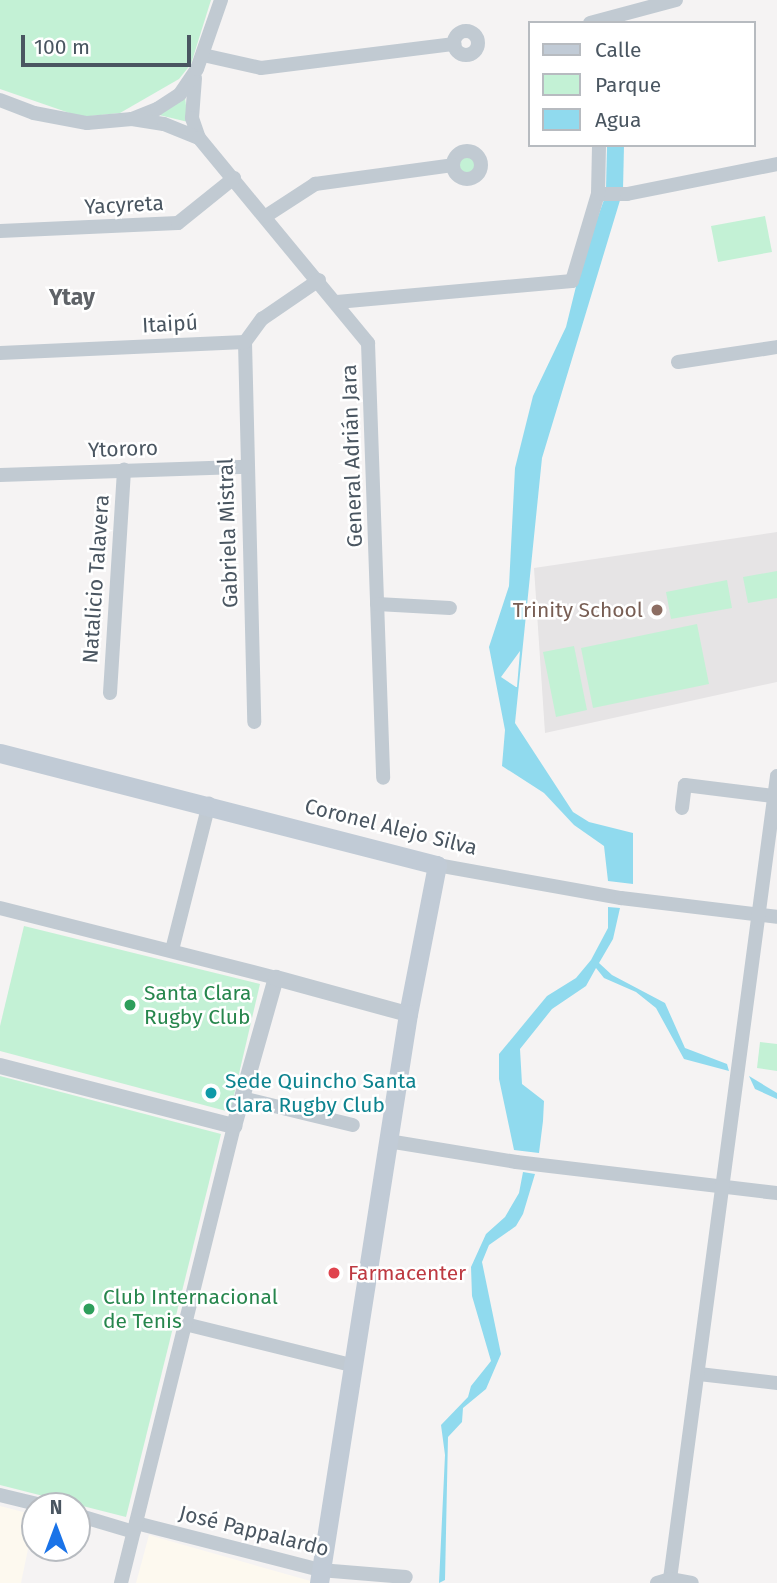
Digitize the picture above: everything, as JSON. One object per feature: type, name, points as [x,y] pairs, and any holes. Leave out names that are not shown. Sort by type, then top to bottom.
[{"type":"main road","name":"Coronel Alejo Silva","points":[[0,753],[209,804],[437,865]]},
{"type":"main road","points":[[320,1577],[351,1365],[408,1014],[437,865]]},
{"type":"street","points":[[199,138],[190,98],[221,0]]},
{"type":"street","points":[[594,21],[631,4],[676,0]]},
{"type":"street","points":[[203,55],[261,68],[455,44]]},
{"type":"street","points":[[132,119],[180,94],[197,69]]},
{"type":"street","name":"General Adrián Jara","points":[[0,100],[61,120],[132,119],[164,124],[199,138],[363,333],[371,360],[383,778]]},
{"type":"street","points":[[337,302],[573,280],[599,194],[599,147]]},
{"type":"street","points":[[599,194],[626,194],[777,164]]},
{"type":"street","points":[[267,216],[314,184],[453,166]]},
{"type":"street","name":"Yacyreta","points":[[0,231],[178,223],[234,177]]},
{"type":"street","points":[[245,342],[262,319],[319,280]]},
{"type":"street","name":"Itaipú","points":[[0,353],[245,342]]},
{"type":"street","name":"Gabriela Mistral","points":[[245,342],[254,722]]},
{"type":"street","points":[[678,362],[777,346]]},
{"type":"street","name":"Ytororo","points":[[0,475],[247,467]]},
{"type":"street","name":"Natalicio Talavera","points":[[110,692],[124,469]]},
{"type":"street","points":[[377,604],[450,608]]},
{"type":"street","points":[[692,1583],[664,1581],[699,1374],[777,776]]},
{"type":"street","points":[[682,808],[685,785],[773,796]]},
{"type":"street","points":[[172,950],[209,804]]},
{"type":"street","name":"Coronel Alejo Silva","points":[[437,865],[614,897],[777,917]]},
{"type":"street","points":[[0,908],[172,950],[408,1014]]},
{"type":"street","points":[[121,1583],[234,1126],[276,978]]},
{"type":"street","points":[[0,1066],[234,1126]]},
{"type":"street","points":[[242,1098],[353,1125]]},
{"type":"street","points":[[388,1141],[516,1162],[777,1193]]},
{"type":"street","points":[[185,1324],[351,1365]]},
{"type":"street","points":[[699,1374],[777,1383]]},
{"type":"street","points":[[0,1495],[21,1500]]},
{"type":"street","name":"José Pappalardo","points":[[91,1518],[135,1527],[320,1577],[406,1577]]},
{"type":"shaded area","name":"Trinity School","points":[[777,532],[777,682],[545,733],[534,568]]},
{"type":"shaded area","points":[[0,1506],[21,1511],[21,1562],[25,1562],[21,1583],[0,1583]]},
{"type":"shaded area","points":[[149,1535],[314,1582],[325,1583],[136,1583]]},
{"type":"green space","points":[[0,0],[211,0],[191,64],[179,79],[120,113],[81,117],[0,89]]},
{"type":"green space","points":[[185,97],[188,122],[159,115]]},
{"type":"green space","points":[[467,157],[473,159],[473,171],[467,173],[461,171],[459,165],[461,159]]},
{"type":"green space","points":[[765,216],[772,252],[718,262],[711,226]]},
{"type":"green space","points":[[777,571],[777,598],[748,603],[743,577]]},
{"type":"green space","points":[[727,580],[732,608],[671,619],[666,592]]},
{"type":"green space","points":[[697,624],[709,684],[593,708],[581,648]]},
{"type":"green space","points":[[574,646],[587,710],[556,717],[543,652]]},
{"type":"green space","name":"Santa Clara Rugby Club","points":[[24,926],[260,984],[230,1112],[0,1051],[0,1026]]},
{"type":"green space","points":[[760,1042],[777,1044],[777,1071],[757,1068]]},
{"type":"green space","name":"Club Internacional de Tenis","points":[[0,1076],[221,1134],[126,1517],[91,1508],[91,1492],[28,1492],[0,1485]]},
{"type":"water","points":[[607,147],[624,147],[623,190],[606,190]]},
{"type":"water","points":[[605,197],[621,197],[542,458],[515,723],[573,812],[589,822],[633,833],[633,884],[608,881],[604,846],[574,825],[544,793],[502,766],[505,730],[489,647],[509,586],[515,468],[533,396],[566,327],[583,258]],"holes":[[[520,651],[517,687],[501,677]]]},
{"type":"water","points":[[608,907],[620,908],[613,939],[599,963],[612,975],[665,1003],[685,1048],[727,1064],[729,1071],[684,1059],[656,1008],[636,992],[604,978],[596,968],[586,986],[552,1009],[520,1049],[522,1084],[544,1101],[543,1121],[539,1153],[514,1150],[499,1079],[499,1054],[547,996],[576,978],[591,960],[608,928]]},
{"type":"water","points":[[749,1076],[777,1093],[777,1099],[755,1089]]},
{"type":"water","points":[[523,1172],[535,1174],[523,1214],[516,1226],[489,1245],[482,1262],[501,1354],[486,1389],[463,1408],[462,1422],[448,1437],[445,1580],[439,1583],[445,1455],[441,1425],[468,1397],[471,1386],[491,1361],[472,1296],[471,1267],[486,1234],[505,1217],[519,1193]]},
{"type":"place","name":"Trinity School","points":[[657,610]]},
{"type":"place","name":"Santa Clara Rugby Club","points":[[130,1005]]},
{"type":"place","name":"Sede Quincho Santa Clara Rugby Club","points":[[211,1093]]},
{"type":"place","name":"Farmacenter","points":[[334,1273]]},
{"type":"place","name":"Club Internacional de Tenis","points":[[89,1309]]},
{"type":"district","name":"Ytay","points":[[72,297]]}]
